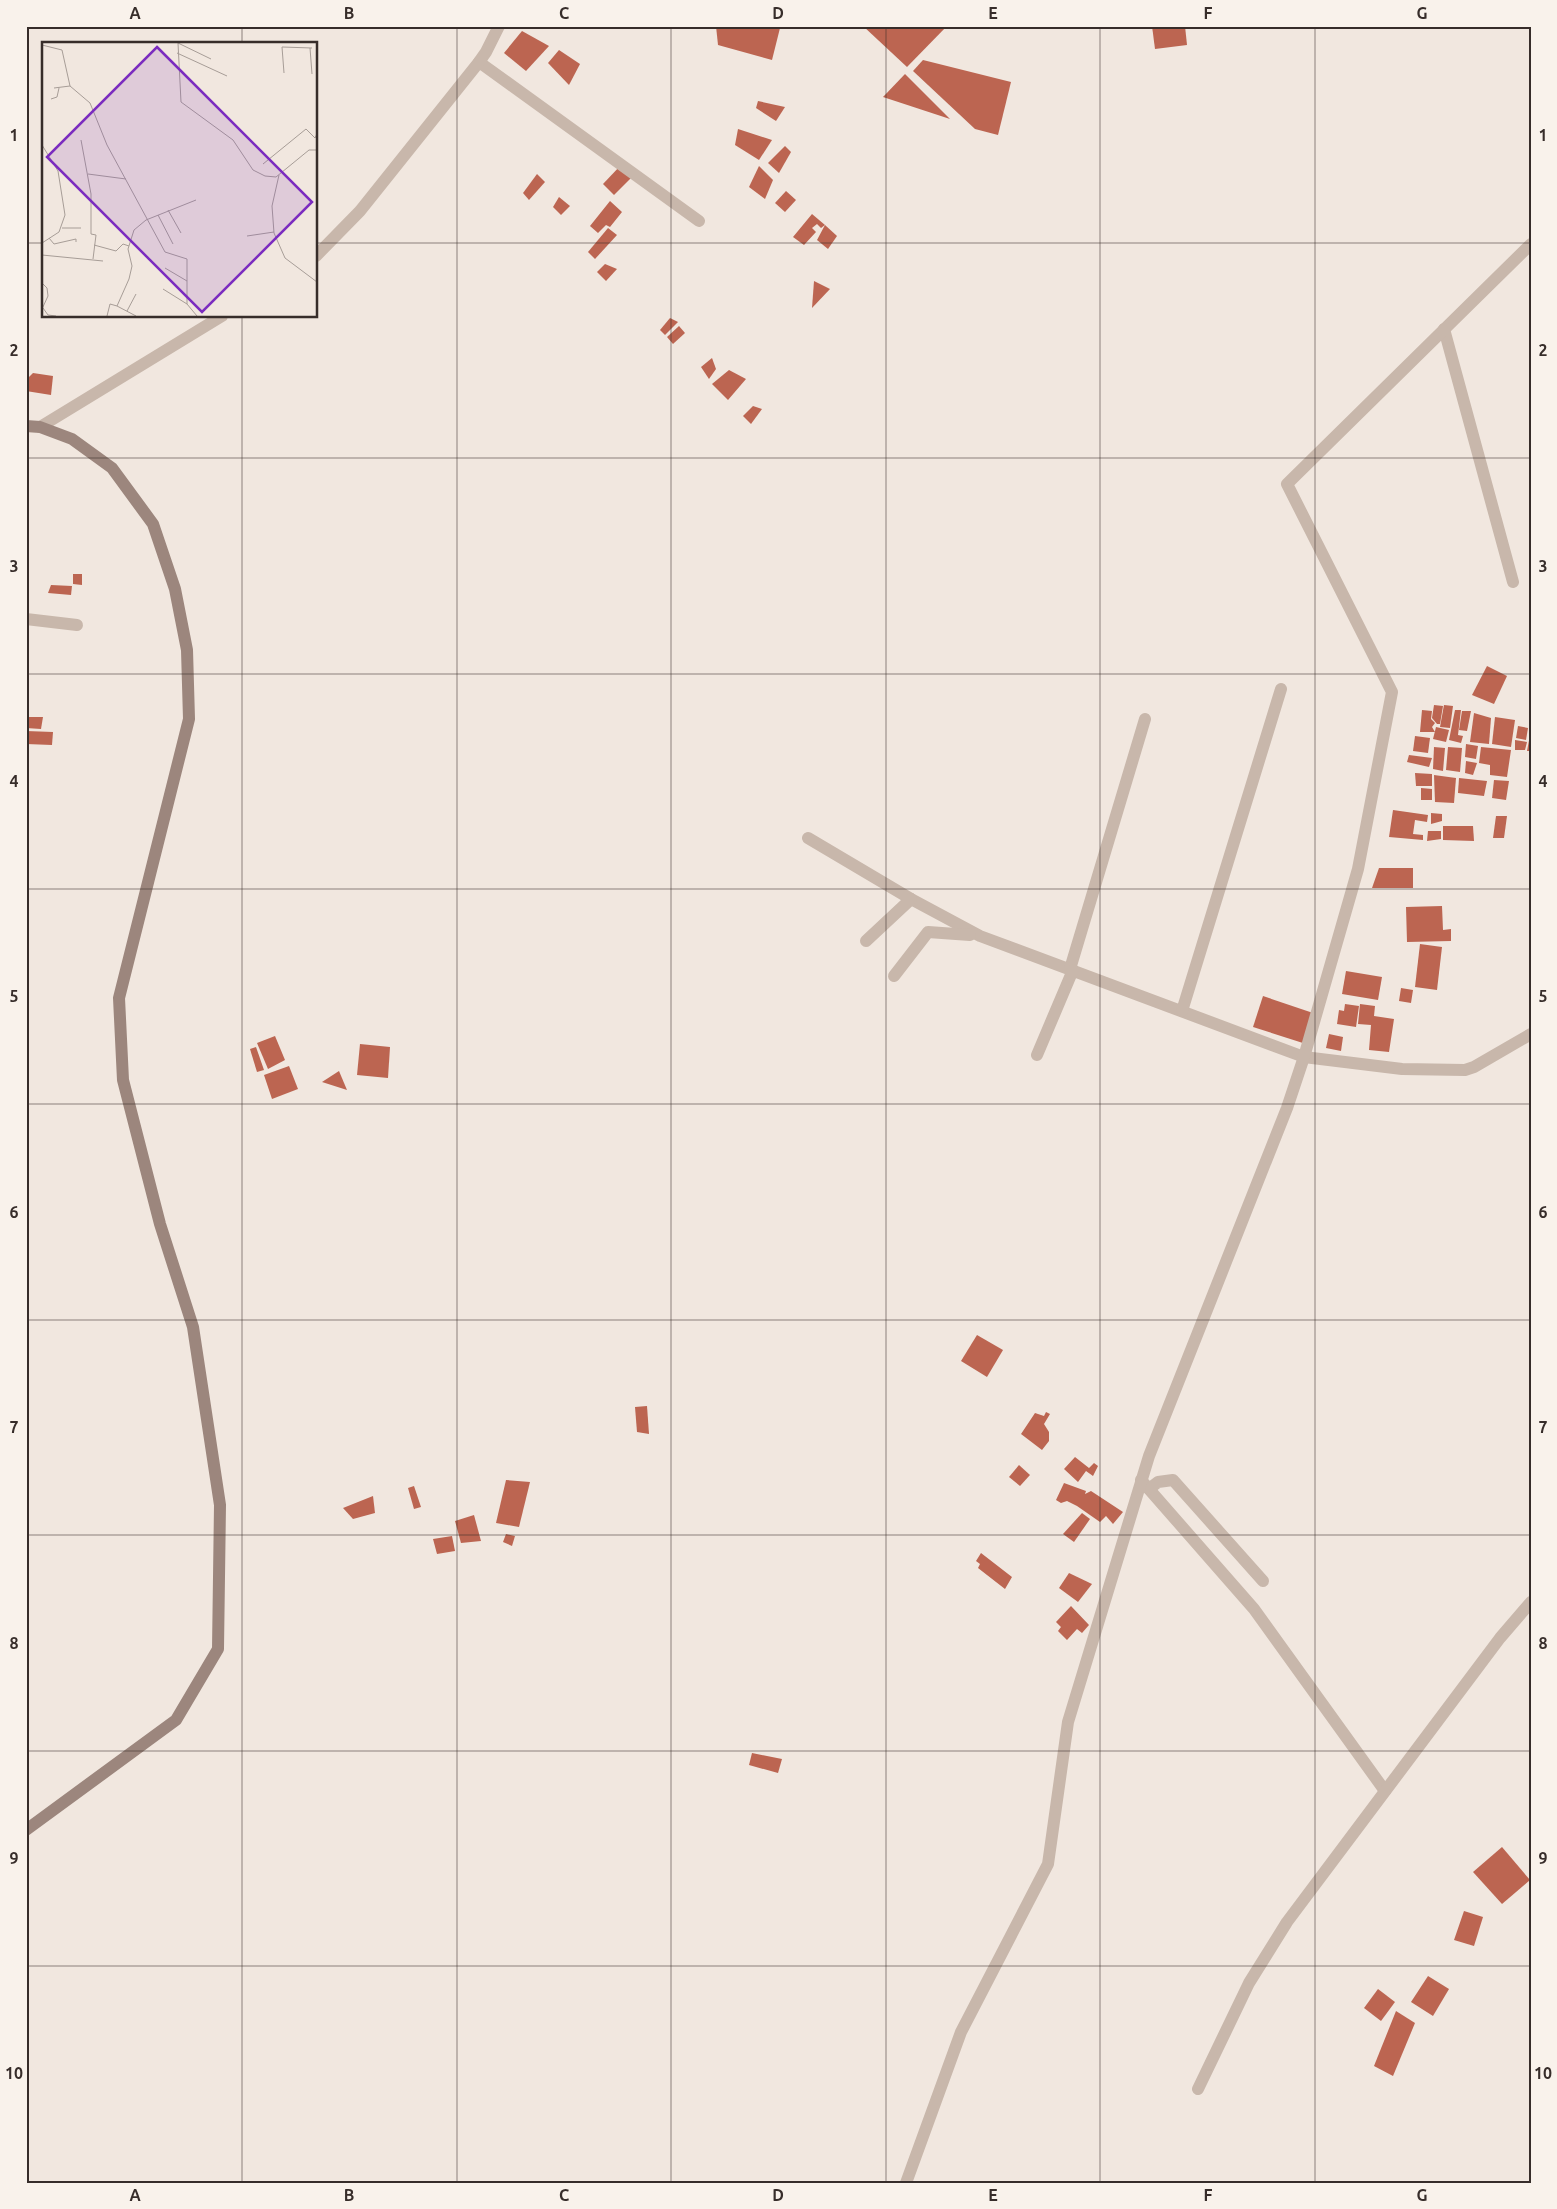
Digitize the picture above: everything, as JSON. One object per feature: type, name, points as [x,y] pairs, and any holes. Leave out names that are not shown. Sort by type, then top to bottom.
[{"type":"street","points":[[318,254],[360,211],[479,62],[486,52],[498,26]]},
{"type":"street","points":[[479,62],[699,221]]},
{"type":"street","points":[[906,2183],[961,2032],[1048,1864],[1068,1722],[1145,1485],[1149,1456],[1287,1108],[1304,1057],[1358,868],[1392,692],[1287,484],[1531,244]]},
{"type":"street","points":[[40,427],[219,318]]},
{"type":"street","points":[[1444,330],[1513,582]]},
{"type":"street","points":[[26,426],[40,427],[72,439],[112,468],[153,524],[175,589],[187,650],[189,718],[119,998],[123,1080],[160,1224],[193,1327],[220,1505],[218,1649],[181,1712],[176,1720],[26,1830]]},
{"type":"street","points":[[26,619],[77,625]]},
{"type":"street","points":[[1182,1011],[1281,689]]},
{"type":"street","points":[[1037,1055],[1072,969],[1145,719]]},
{"type":"street","points":[[808,838],[911,899],[980,936],[1304,1057],[1402,1069],[1464,1070],[1474,1067],[1531,1034]]},
{"type":"street","points":[[866,941],[911,899]]},
{"type":"street","points":[[894,976],[928,932],[980,936]]},
{"type":"street","points":[[1145,1485],[1173,1480],[1263,1581]]},
{"type":"street","points":[[1145,1485],[1254,1609],[1385,1791]]},
{"type":"street","points":[[1198,2088],[1236,2009],[1268,1950],[1500,1638],[1531,1602]]},
{"type":"building","points":[[627,26],[639,26],[639,28],[627,28]]},
{"type":"building","points":[[716,26],[780,28],[772,60],[718,45]]},
{"type":"building","points":[[863,26],[947,26],[907,67]]},
{"type":"building","points":[[1152,26],[1185,26],[1187,45],[1155,49]]},
{"type":"building","points":[[522,31],[549,46],[526,71],[504,53]]},
{"type":"building","points":[[559,50],[580,64],[569,85],[548,63]]},
{"type":"building","points":[[923,60],[1011,82],[998,135],[975,129],[913,71]]},
{"type":"building","points":[[905,74],[950,119],[883,97]]},
{"type":"building","points":[[758,101],[785,107],[776,121],[756,108]]},
{"type":"building","points":[[738,129],[772,140],[759,160],[735,145]]},
{"type":"building","points":[[785,146],[791,152],[779,173],[768,163]]},
{"type":"building","points":[[621,165],[631,178],[614,195],[603,184]]},
{"type":"building","points":[[759,166],[773,180],[765,199],[749,187]]},
{"type":"building","points":[[537,174],[545,182],[529,200],[523,193]]},
{"type":"building","points":[[786,191],[796,200],[785,212],[775,203]]},
{"type":"building","points":[[559,197],[570,206],[561,215],[553,207]]},
{"type":"building","points":[[610,201],[622,212],[610,227],[606,225],[598,233],[590,226]]},
{"type":"building","points":[[812,214],[825,225],[821,228],[817,224],[812,228],[816,232],[804,245],[793,237]]},
{"type":"building","points":[[825,225],[837,236],[828,249],[817,240]]},
{"type":"building","points":[[608,228],[617,235],[595,259],[588,252]]},
{"type":"building","points":[[605,264],[617,269],[606,281],[597,272]]},
{"type":"building","points":[[814,281],[830,289],[812,308]]},
{"type":"building","points":[[670,318],[678,322],[665,335],[660,330]]},
{"type":"building","points":[[679,326],[685,333],[673,344],[667,337]]},
{"type":"building","points":[[712,358],[716,369],[709,379],[701,367]]},
{"type":"building","points":[[729,370],[746,379],[728,400],[712,384]]},
{"type":"building","points":[[33,373],[53,376],[51,395],[26,391],[26,380]]},
{"type":"building","points":[[753,406],[762,409],[751,424],[743,416]]},
{"type":"building","points":[[73,574],[82,574],[82,585],[73,584]]},
{"type":"building","points":[[51,585],[72,586],[71,595],[48,593]]},
{"type":"building","points":[[1487,666],[1507,676],[1494,704],[1472,695]]},
{"type":"building","points":[[1434,705],[1443,706],[1440,724],[1437,724],[1432,718]]},
{"type":"building","points":[[1444,705],[1453,706],[1450,728],[1440,727]]},
{"type":"building","points":[[1422,710],[1432,711],[1431,719],[1435,723],[1432,727],[1435,732],[1420,732]]},
{"type":"building","points":[[1455,710],[1461,710],[1458,735],[1463,736],[1461,743],[1449,740]]},
{"type":"building","points":[[1462,711],[1471,711],[1467,731],[1459,730]]},
{"type":"building","points":[[1474,713],[1491,718],[1489,744],[1470,742]]},
{"type":"building","points":[[26,717],[43,717],[41,729],[26,728]]},
{"type":"building","points":[[1495,717],[1515,720],[1511,747],[1492,744]]},
{"type":"building","points":[[1518,726],[1528,728],[1526,740],[1516,738]]},
{"type":"building","points":[[1436,727],[1449,730],[1446,742],[1433,739]]},
{"type":"building","points":[[26,731],[53,732],[52,745],[26,744]]},
{"type":"building","points":[[1530,735],[1531,751],[1527,751]]},
{"type":"building","points":[[1415,736],[1430,738],[1428,753],[1413,751]]},
{"type":"building","points":[[1515,740],[1527,742],[1525,750],[1515,750]]},
{"type":"building","points":[[1466,744],[1478,746],[1476,759],[1465,757]]},
{"type":"building","points":[[1434,747],[1445,748],[1443,771],[1433,769]]},
{"type":"building","points":[[1448,747],[1462,748],[1460,772],[1446,770]]},
{"type":"building","points":[[1481,747],[1511,750],[1507,777],[1490,775],[1490,765],[1479,763]]},
{"type":"building","points":[[1409,755],[1432,758],[1429,767],[1407,762]]},
{"type":"building","points":[[1466,761],[1477,763],[1473,775],[1465,773]]},
{"type":"building","points":[[1415,773],[1432,774],[1432,786],[1416,786]]},
{"type":"building","points":[[1434,775],[1456,778],[1454,803],[1435,802]]},
{"type":"building","points":[[1459,778],[1487,781],[1484,796],[1458,793]]},
{"type":"building","points":[[1494,780],[1509,781],[1506,800],[1492,798]]},
{"type":"building","points":[[1421,788],[1432,789],[1432,800],[1421,800]]},
{"type":"building","points":[[1393,810],[1428,815],[1427,822],[1415,820],[1413,834],[1423,835],[1423,840],[1389,837]]},
{"type":"building","points":[[1431,813],[1442,814],[1442,821],[1431,824]]},
{"type":"building","points":[[1496,816],[1507,816],[1504,838],[1493,838]]},
{"type":"building","points":[[1443,826],[1473,826],[1474,841],[1443,840]]},
{"type":"building","points":[[1428,831],[1441,831],[1441,839],[1427,841]]},
{"type":"building","points":[[1379,868],[1413,868],[1413,888],[1372,888]]},
{"type":"building","points":[[1442,906],[1443,930],[1451,929],[1451,941],[1407,942],[1406,907]]},
{"type":"building","points":[[1420,944],[1442,947],[1437,990],[1415,987]]},
{"type":"building","points":[[1346,971],[1382,977],[1378,1000],[1342,994]]},
{"type":"building","points":[[1401,988],[1413,990],[1411,1003],[1399,1001]]},
{"type":"building","points":[[1263,996],[1316,1014],[1306,1044],[1253,1027]]},
{"type":"building","points":[[1345,1004],[1359,1006],[1356,1027],[1337,1024],[1339,1010],[1344,1011]]},
{"type":"building","points":[[1360,1004],[1375,1006],[1374,1016],[1394,1019],[1389,1052],[1369,1050],[1371,1025],[1358,1024]]},
{"type":"building","points":[[1329,1034],[1343,1037],[1341,1051],[1326,1048]]},
{"type":"building","points":[[275,1036],[285,1060],[268,1069],[257,1043]]},
{"type":"building","points":[[360,1044],[390,1047],[388,1078],[357,1075]]},
{"type":"building","points":[[256,1047],[264,1070],[257,1072],[250,1049]]},
{"type":"building","points":[[289,1066],[298,1089],[272,1099],[264,1075]]},
{"type":"building","points":[[339,1071],[347,1090],[322,1082]]},
{"type":"building","points":[[977,1335],[1003,1350],[987,1377],[961,1361]]},
{"type":"building","points":[[647,1406],[649,1434],[637,1432],[635,1407]]},
{"type":"building","points":[[1046,1412],[1050,1414],[1044,1424],[1049,1432],[1049,1441],[1042,1450],[1021,1434],[1035,1413],[1044,1416]]},
{"type":"building","points":[[1075,1457],[1089,1468],[1094,1463],[1098,1466],[1093,1476],[1086,1471],[1078,1482],[1064,1469]]},
{"type":"building","points":[[1019,1465],[1030,1475],[1020,1486],[1009,1477]]},
{"type":"building","points":[[506,1480],[530,1482],[519,1527],[496,1523]]},
{"type":"building","points":[[1064,1483],[1086,1491],[1085,1494],[1091,1491],[1123,1512],[1113,1524],[1106,1516],[1100,1522],[1067,1501],[1061,1503],[1056,1500]]},
{"type":"building","points":[[414,1486],[421,1507],[414,1509],[408,1488]]},
{"type":"building","points":[[373,1496],[375,1513],[353,1519],[343,1508]]},
{"type":"building","points":[[1082,1513],[1090,1519],[1074,1542],[1063,1534]]},
{"type":"building","points":[[474,1515],[481,1541],[461,1543],[455,1521]]},
{"type":"building","points":[[506,1534],[515,1536],[512,1546],[503,1542]]},
{"type":"building","points":[[452,1536],[455,1551],[437,1554],[433,1539]]},
{"type":"building","points":[[981,1553],[1012,1577],[1005,1589],[978,1568],[980,1564],[976,1561]]},
{"type":"building","points":[[1069,1573],[1092,1584],[1078,1602],[1059,1588]]},
{"type":"building","points":[[1071,1606],[1089,1625],[1082,1633],[1077,1629],[1067,1640],[1058,1631],[1061,1627],[1056,1622]]},
{"type":"building","points":[[752,1753],[782,1759],[778,1773],[749,1765]]},
{"type":"building","points":[[1502,1847],[1530,1880],[1502,1904],[1473,1872]]},
{"type":"building","points":[[1464,1911],[1483,1917],[1474,1946],[1454,1940]]},
{"type":"building","points":[[1428,1976],[1449,1989],[1433,2016],[1411,2002]]},
{"type":"building","points":[[1378,1989],[1395,2002],[1381,2021],[1364,2008]]},
{"type":"building","points":[[1396,2011],[1415,2023],[1393,2076],[1374,2066]]}]
